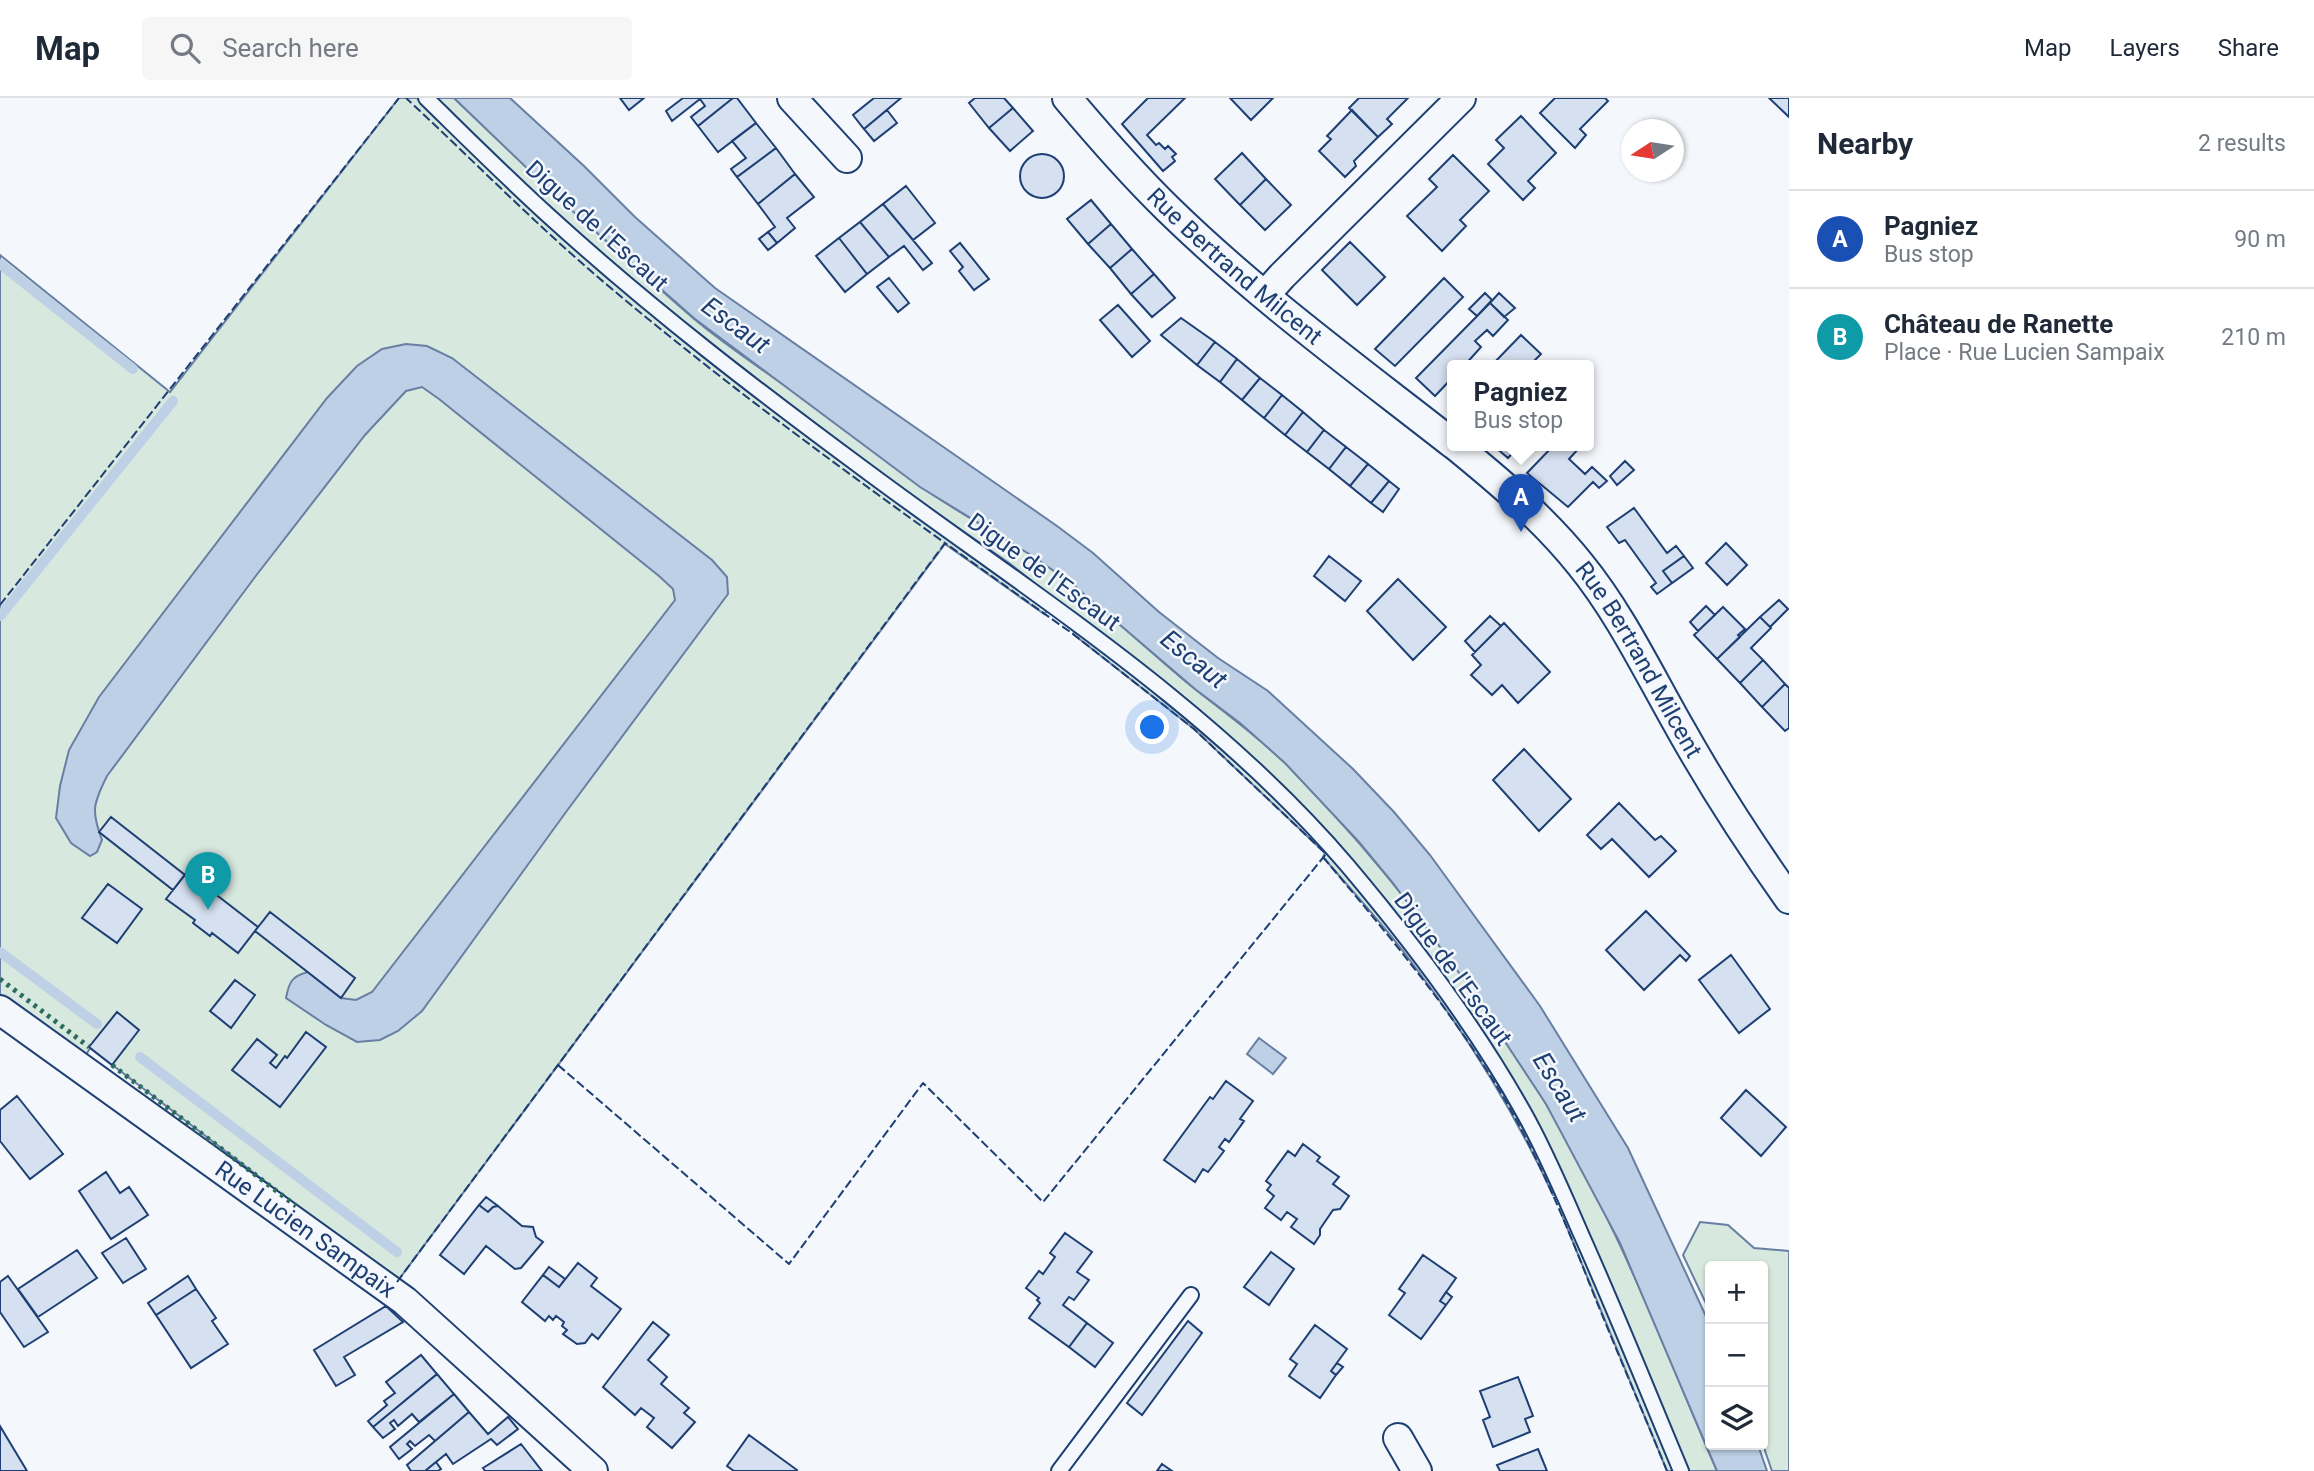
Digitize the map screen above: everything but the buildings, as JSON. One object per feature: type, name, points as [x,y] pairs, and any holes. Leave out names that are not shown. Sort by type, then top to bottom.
[{"type":"street","points":[[792,98],[847,158]]},
{"type":"street","name":"Rue Bertrand Milcent","points":[[1067,98],[1117,157],[1167,208],[1325,345],[1447,440]]},
{"type":"street","points":[[1265,295],[1461,98]]},
{"type":"street","name":"Rue Bertrand Milcent","points":[[1461,451],[1511,492],[1550,530],[1595,584],[1621,624],[1712,783],[1789,899]]},
{"type":"street","name":"Rue Lucien Sampaix","points":[[0,1010],[405,1301],[593,1471]]},
{"type":"street","points":[[1398,1438],[1417,1471]]},
{"type":"lane","name":"Digue de l'Escaut","points":[[426,98],[558,225],[685,333],[838,451],[1004,569],[1128,663],[1248,762],[1323,839],[1433,976],[1493,1062],[1524,1114],[1584,1240],[1681,1471]]},
{"type":"lane","points":[[1059,1471],[1191,1295]]},
{"type":"shaded area","points":[[399,98],[417,98],[545,221],[1048,610],[1044,614],[945,544],[397,1282],[90,1048],[85,1057],[0,994],[0,255],[170,392]]},
{"type":"shaded area","points":[[435,98],[454,98],[602,237],[721,340],[931,493],[1037,559],[1076,587],[1185,681],[1263,743],[1337,818],[1430,931],[1515,1052],[1553,1115],[1619,1243],[1705,1442],[1705,1450],[1708,1450],[1717,1471],[1687,1471],[1563,1176],[1351,860],[1280,784],[1179,695],[1009,563],[899,487],[690,328],[552,212]]},
{"type":"shaded area","points":[[1075,631],[1205,731],[1245,767],[1336,863],[1420,967],[1458,1021],[1526,1135],[1556,1194],[1553,1195],[1489,1075],[1452,1018],[1391,936],[1323,857],[1325,853],[1194,729],[1073,634]]},
{"type":"shaded area","points":[[1566,1216],[1674,1471],[1667,1471],[1563,1218]]},
{"type":"shaded area","points":[[1700,1222],[1728,1225],[1754,1248],[1789,1251],[1789,1471],[1772,1471],[1765,1450],[1768,1450],[1768,1261],[1705,1261],[1705,1301],[1683,1255]]},
{"type":"water","name":"Escaut","points":[[454,98],[510,98],[635,217],[715,288],[1093,553],[1159,612],[1218,658],[1268,691],[1353,769],[1394,812],[1430,855],[1540,1006],[1628,1148],[1705,1314],[1705,1443],[1620,1243],[1546,1104],[1465,981],[1393,883],[1359,842],[1285,763],[1071,583],[920,487],[695,319],[561,201]]},
{"type":"water","points":[[406,344],[427,346],[452,358],[712,560],[727,577],[728,594],[422,1011],[398,1031],[380,1040],[357,1042],[286,998],[292,981],[308,972],[341,998],[356,1000],[372,992],[675,600],[673,589],[659,576],[439,399],[422,387],[406,391],[365,435],[255,577],[107,776],[95,808],[102,840],[97,852],[90,856],[71,843],[56,818],[69,750],[99,697],[327,398],[357,366],[382,349]]},
{"type":"water","points":[[1259,1038],[1286,1058],[1273,1074],[1247,1054]]},
{"type":"water","points":[[1708,1450],[1760,1450],[1767,1471],[1717,1471]]},
{"type":"waterway","points":[[0,264],[133,369]]},
{"type":"waterway","points":[[0,616],[173,401]]},
{"type":"waterway","points":[[0,952],[97,1024]]},
{"type":"waterway","points":[[140,1057],[397,1252]]},
{"type":"hedge","points":[[0,979],[89,1047]]},
{"type":"hedge","points":[[112,1065],[296,1206]]},
{"type":"fence","points":[[0,605],[399,98]]},
{"type":"fence","points":[[397,1282],[945,543],[776,419],[612,289],[559,243],[406,98]]},
{"type":"fence","points":[[558,1065],[789,1264],[923,1083],[1043,1202],[1326,854],[1194,729],[1073,634],[945,543]]},
{"type":"fence","points":[[1323,857],[1398,947],[1445,1009],[1509,1107],[1555,1200],[1667,1471]]},
{"type":"place","name":"Pagniez","points":[[1521,532]]},
{"type":"place","name":"Château de Ranette","points":[[208,910]]}]
